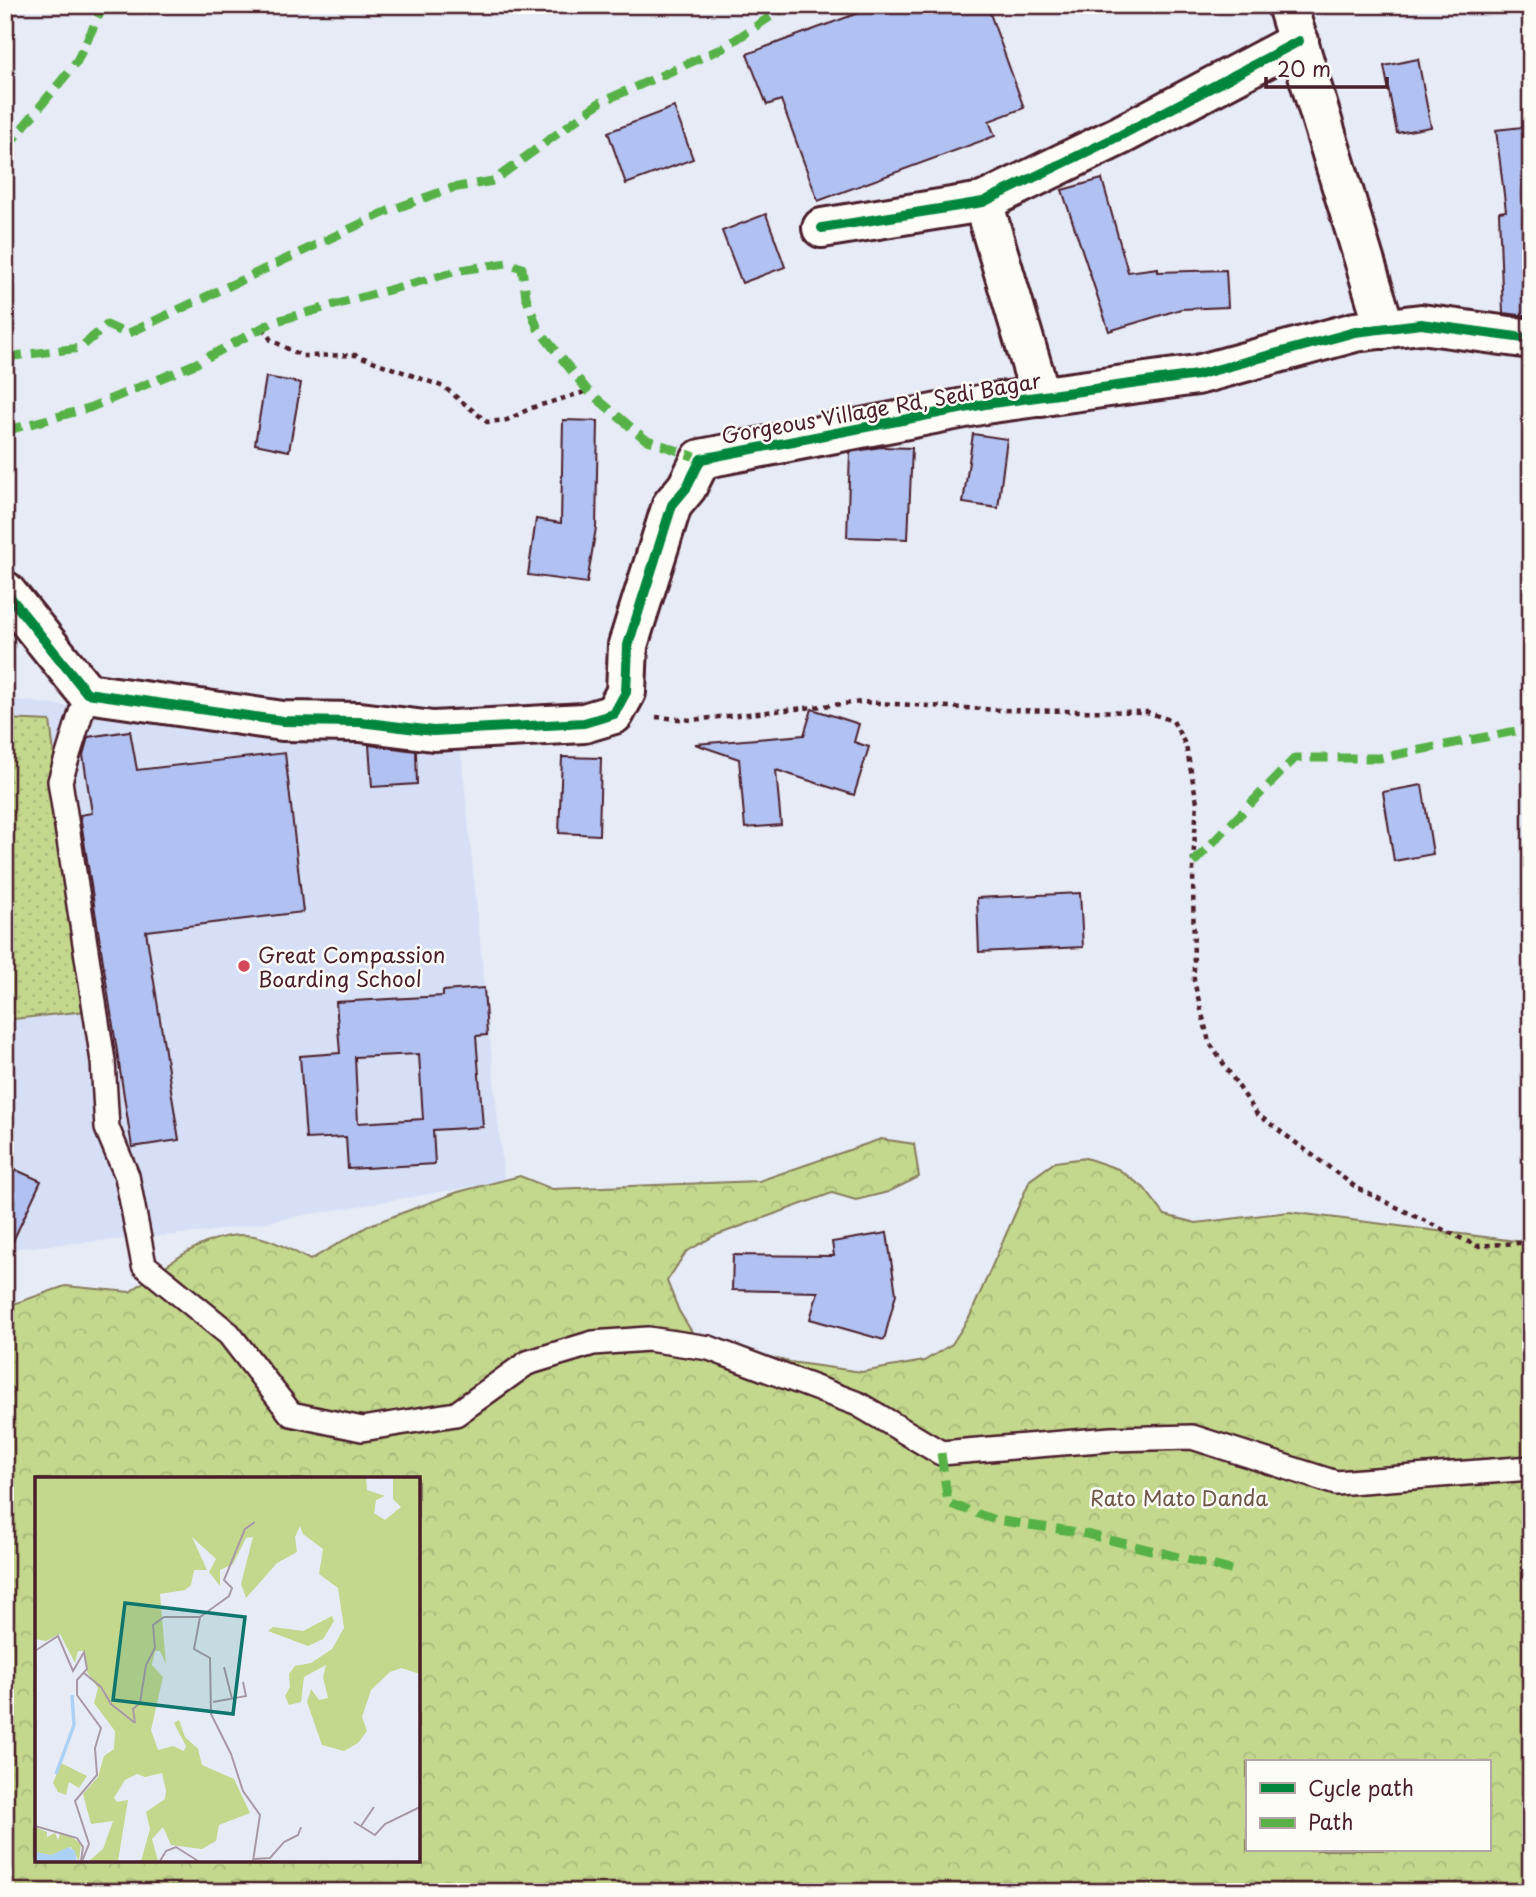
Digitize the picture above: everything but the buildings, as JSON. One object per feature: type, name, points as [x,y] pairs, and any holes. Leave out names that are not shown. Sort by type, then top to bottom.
[{"type":"street","points":[[822,228],[983,201],[1121,135],[1293,23],[1385,329]]},
{"type":"street","points":[[983,201],[1041,397]]},
{"type":"street","name":"Gorgeous Village Rd, Sedi Bagar","points":[[614,714],[626,692],[628,645],[673,505],[687,487],[701,459],[985,404],[1197,374],[1355,332],[1421,324],[1531,339]]},
{"type":"street","points":[[5,591],[87,693],[283,721],[360,722],[433,731],[584,723],[614,714]]},
{"type":"lane","points":[[87,693],[60,780],[103,1061],[107,1128],[127,1176],[144,1265],[229,1334],[291,1414],[362,1429],[456,1414],[527,1363],[593,1343],[648,1339],[709,1348],[858,1404],[942,1453],[1111,1439],[1192,1437],[1336,1483],[1531,1468]]},
{"type":"path","points":[[263,328],[271,340],[302,356],[356,355],[444,387],[486,422],[507,420],[531,408],[588,391]]},
{"type":"path","points":[[614,714],[691,720],[861,702],[1000,710],[1147,712],[1173,721],[1186,746],[1197,802],[1193,863],[1194,981],[1209,1042],[1257,1114],[1357,1188],[1477,1246],[1531,1242]]},
{"type":"shaded area","name":"Great Compassion Boarding School","points":[[5,699],[461,750],[504,1181],[207,1232],[5,1249]]},
{"type":"green space","points":[[5,719],[50,721],[85,1011],[5,1020]]},
{"type":"green space","name":"Rato Mato Danda","points":[[881,1139],[914,1144],[919,1177],[888,1192],[856,1200],[832,1193],[714,1236],[686,1252],[667,1281],[679,1311],[697,1340],[790,1362],[862,1372],[924,1361],[952,1344],[970,1316],[1030,1180],[1055,1162],[1086,1158],[1118,1169],[1144,1188],[1165,1215],[1196,1223],[1289,1212],[1531,1243],[1531,1892],[5,1892],[5,1307],[65,1286],[130,1292],[184,1254],[229,1236],[262,1238],[310,1260],[370,1225],[458,1192],[520,1176],[552,1189],[759,1181]]},
{"type":"marked path","points":[[5,149],[76,63],[104,5]]},
{"type":"marked path","points":[[5,357],[80,348],[107,325],[127,334],[388,211],[452,188],[493,181],[599,103],[723,48],[788,5]]},
{"type":"marked path","points":[[5,431],[89,408],[195,364],[273,322],[461,270],[507,263],[522,268],[526,297],[538,329],[588,391],[645,439],[701,459]]},
{"type":"marked path","points":[[1193,863],[1295,758],[1379,758],[1531,728]]},
{"type":"marked path","points":[[941,1453],[948,1503],[995,1520],[1078,1532],[1239,1572]]},
{"type":"cycle path","points":[[822,228],[983,202],[1121,135],[1299,41]]},
{"type":"cycle path","points":[[5,591],[87,693],[283,721],[360,722],[433,731],[584,723],[614,714],[626,692],[628,645],[672,505],[687,487],[701,459],[985,404],[1197,375],[1355,332],[1421,324],[1531,339]]},
{"type":"place","name":"Great Compassion Boarding School","points":[[244,966]]}]
